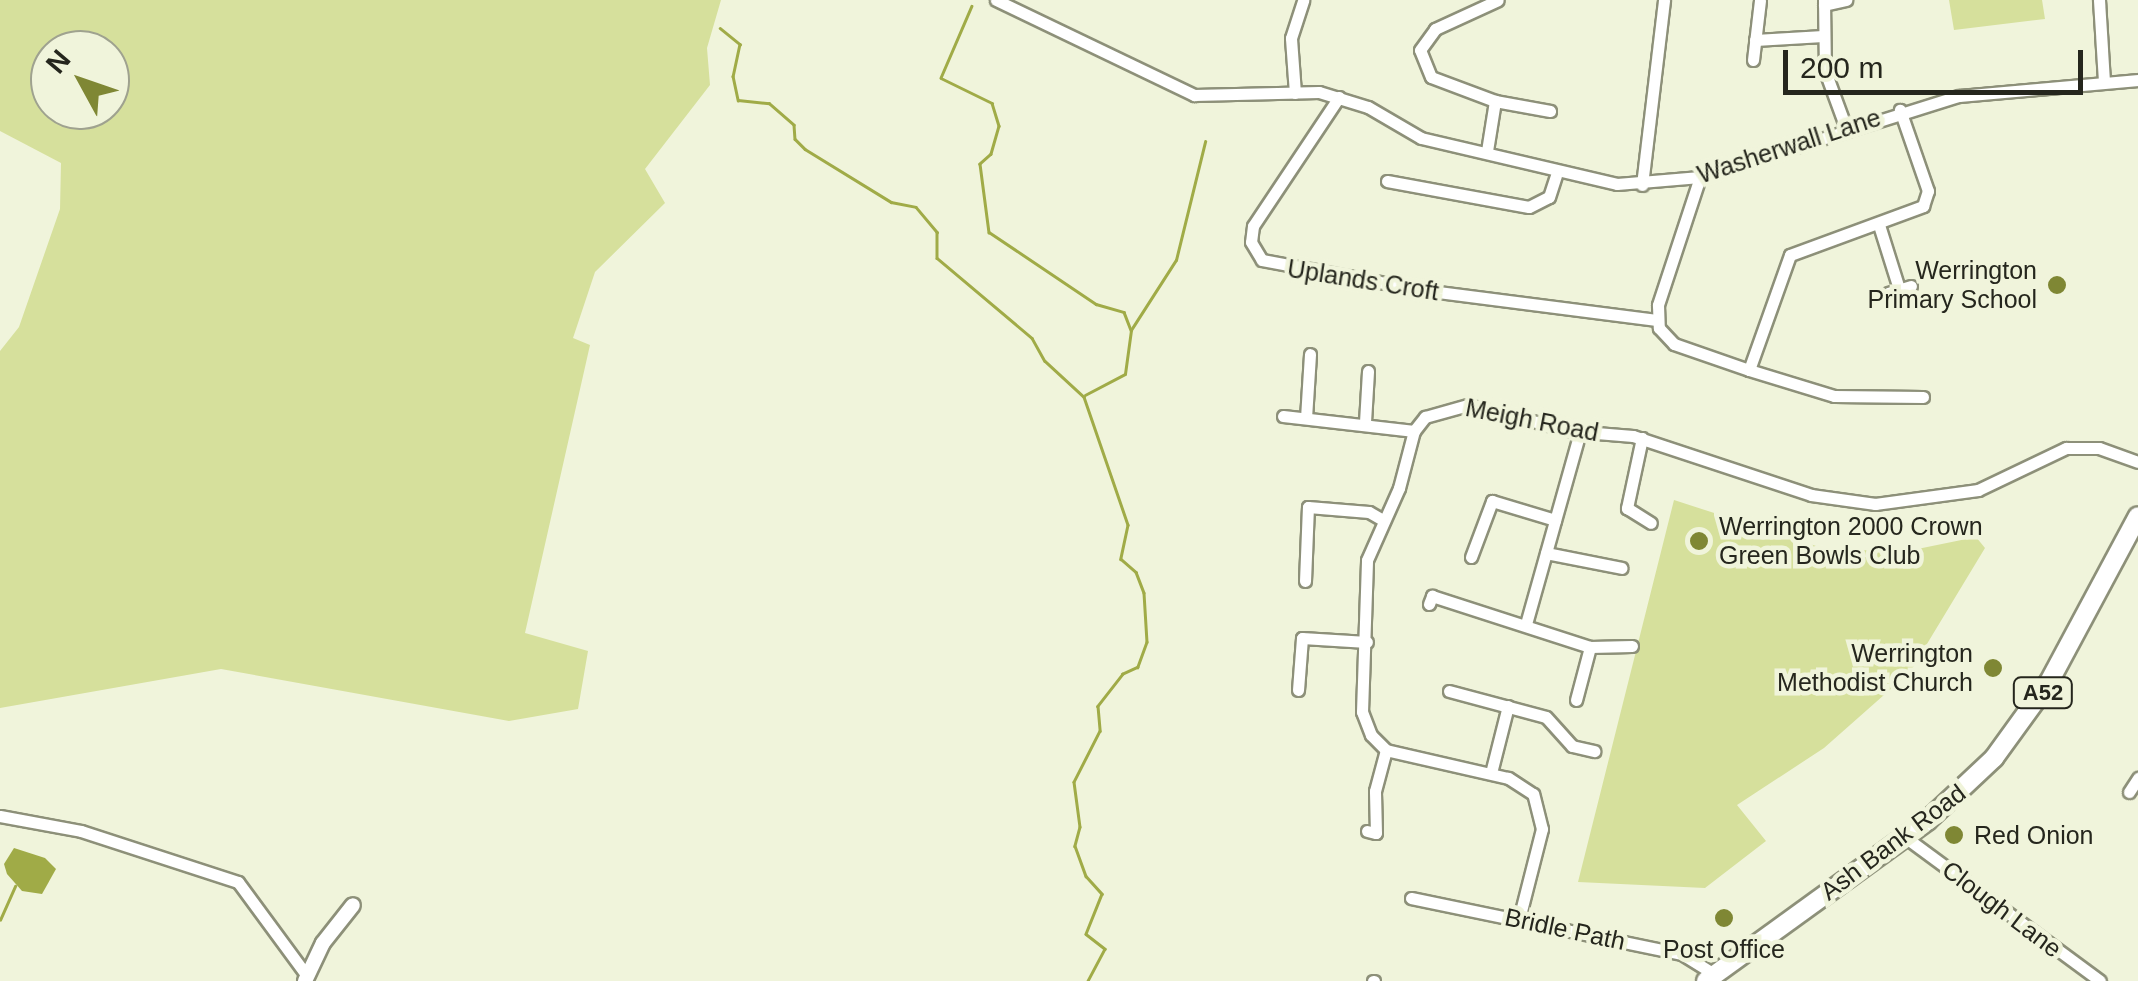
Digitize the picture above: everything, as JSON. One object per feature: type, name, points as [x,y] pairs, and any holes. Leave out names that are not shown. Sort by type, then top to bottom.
[{"type":"highway","name":"Ash Bank Road","points":[[1710,977],[1906,837],[1962,792],[2030,711],[2138,516]]},
{"type":"street","name":"Washerwall Lane","points":[[996,0],[1172,88],[1208,96],[1295,92],[1340,97],[1421,138],[1487,151],[1556,174],[1642,185],[1700,177],[1900,110],[1959,96],[2138,80]]},
{"type":"street","points":[[1295,92],[1291,38],[1302,0]]},
{"type":"street","points":[[1498,0],[1435,29],[1420,57],[1435,80],[1495,101],[1550,110]]},
{"type":"street","points":[[1642,185],[1664,0]]},
{"type":"street","points":[[1753,60],[1760,0]]},
{"type":"street","points":[[1846,0],[1824,2],[1823,36],[1825,71],[1846,128]]},
{"type":"street","points":[[2099,0],[2104,82]]},
{"type":"street","points":[[1755,40],[1823,36]]},
{"type":"street","name":"Uplands Croft","points":[[1340,97],[1255,222],[1251,242],[1262,260],[1422,290],[1657,320]]},
{"type":"street","points":[[1487,151],[1495,101]]},
{"type":"street","points":[[1749,370],[1786,259],[1917,212],[1927,196],[1900,110]]},
{"type":"street","points":[[1387,181],[1530,207],[1548,198],[1556,174]]},
{"type":"street","points":[[1700,177],[1657,320],[1674,344],[1834,396],[1923,397]]},
{"type":"street","points":[[1879,225],[1900,290]]},
{"type":"street","points":[[1306,418],[1310,354]]},
{"type":"street","points":[[1366,422],[1368,371]]},
{"type":"street","name":"Meigh Road","points":[[1414,431],[1431,413],[1460,405],[1580,432],[1642,438],[1811,496],[1875,504],[1978,490],[2066,448],[2099,448],[2138,462]]},
{"type":"street","points":[[1282,416],[1366,422],[1414,431],[1367,560],[1362,712],[1386,750],[1522,784],[1542,811],[1520,919]]},
{"type":"street","points":[[1526,624],[1580,432]]},
{"type":"street","points":[[1642,438],[1626,508],[1651,523]]},
{"type":"street","points":[[1471,557],[1492,502],[1555,520]]},
{"type":"street","points":[[1305,581],[1308,507],[1369,512],[1384,520]]},
{"type":"street","points":[[1546,552],[1622,568]]},
{"type":"street","points":[[1428,604],[1432,596],[1590,646],[1632,646]]},
{"type":"street","points":[[1298,690],[1302,638],[1367,642]]},
{"type":"street","points":[[1576,700],[1590,646]]},
{"type":"street","points":[[1450,691],[1546,717],[1572,746],[1594,752]]},
{"type":"street","points":[[1491,774],[1508,706]]},
{"type":"street","points":[[1367,830],[1376,833],[1376,790],[1386,750]]},
{"type":"street","points":[[2129,792],[2138,778]]},
{"type":"street","points":[[0,816],[81,830],[238,882],[306,978],[353,905]]},
{"type":"street","name":"Clough Lane","points":[[1906,837],[2100,981]]},
{"type":"street","name":"Bridle Path","points":[[1411,898],[1682,954],[1710,977]]},
{"type":"shaded area","points":[[0,0],[721,0],[707,48],[710,85],[645,169],[665,203],[595,272],[573,338],[590,345],[525,633],[588,651],[578,709],[509,721],[221,669],[0,708],[0,351],[19,327],[60,209],[61,163],[0,131]]},
{"type":"shaded area","points":[[1949,0],[2042,0],[2045,19],[1954,30]]},
{"type":"shaded area","points":[[1674,500],[1816,546],[1898,553],[1976,537],[1985,548],[1910,672],[1824,748],[1737,805],[1766,841],[1705,888],[1578,882]]},
{"type":"shaded area","points":[[14,848],[45,858],[56,869],[42,894],[22,891],[7,874],[4,864]]},
{"type":"waterway","points":[[972,6],[941,78],[992,103],[999,126],[991,154],[980,164],[989,232],[1096,304],[1124,312],[1131,330]]},
{"type":"waterway","points":[[720,28],[740,44],[733,76],[738,100],[769,103],[794,125],[795,139],[805,149],[891,202],[916,207],[937,232],[937,258],[1032,338],[1045,361],[1084,397]]},
{"type":"waterway","points":[[1085,395],[1125,374],[1131,330],[1176,260],[1205,142]]},
{"type":"waterway","points":[[1084,397],[1128,525],[1121,559],[1136,572],[1144,593],[1147,642],[1138,667],[1123,674],[1098,706],[1100,731],[1074,782],[1080,827],[1075,846],[1086,876],[1102,894],[1086,934],[1105,949],[1088,981]]},
{"type":"waterway","points":[[0,920],[15,886]]},
{"type":"place","name":"Werrington Primary School","points":[[2057,285]]},
{"type":"place","name":"Werrington 2000 Crown Green Bowls Club","points":[[1699,541]]},
{"type":"place","name":"Werrington Methodist Church","points":[[1993,668]]},
{"type":"place","name":"Red Onion","points":[[1954,835]]},
{"type":"place","name":"Post Office","points":[[1724,918]]}]
